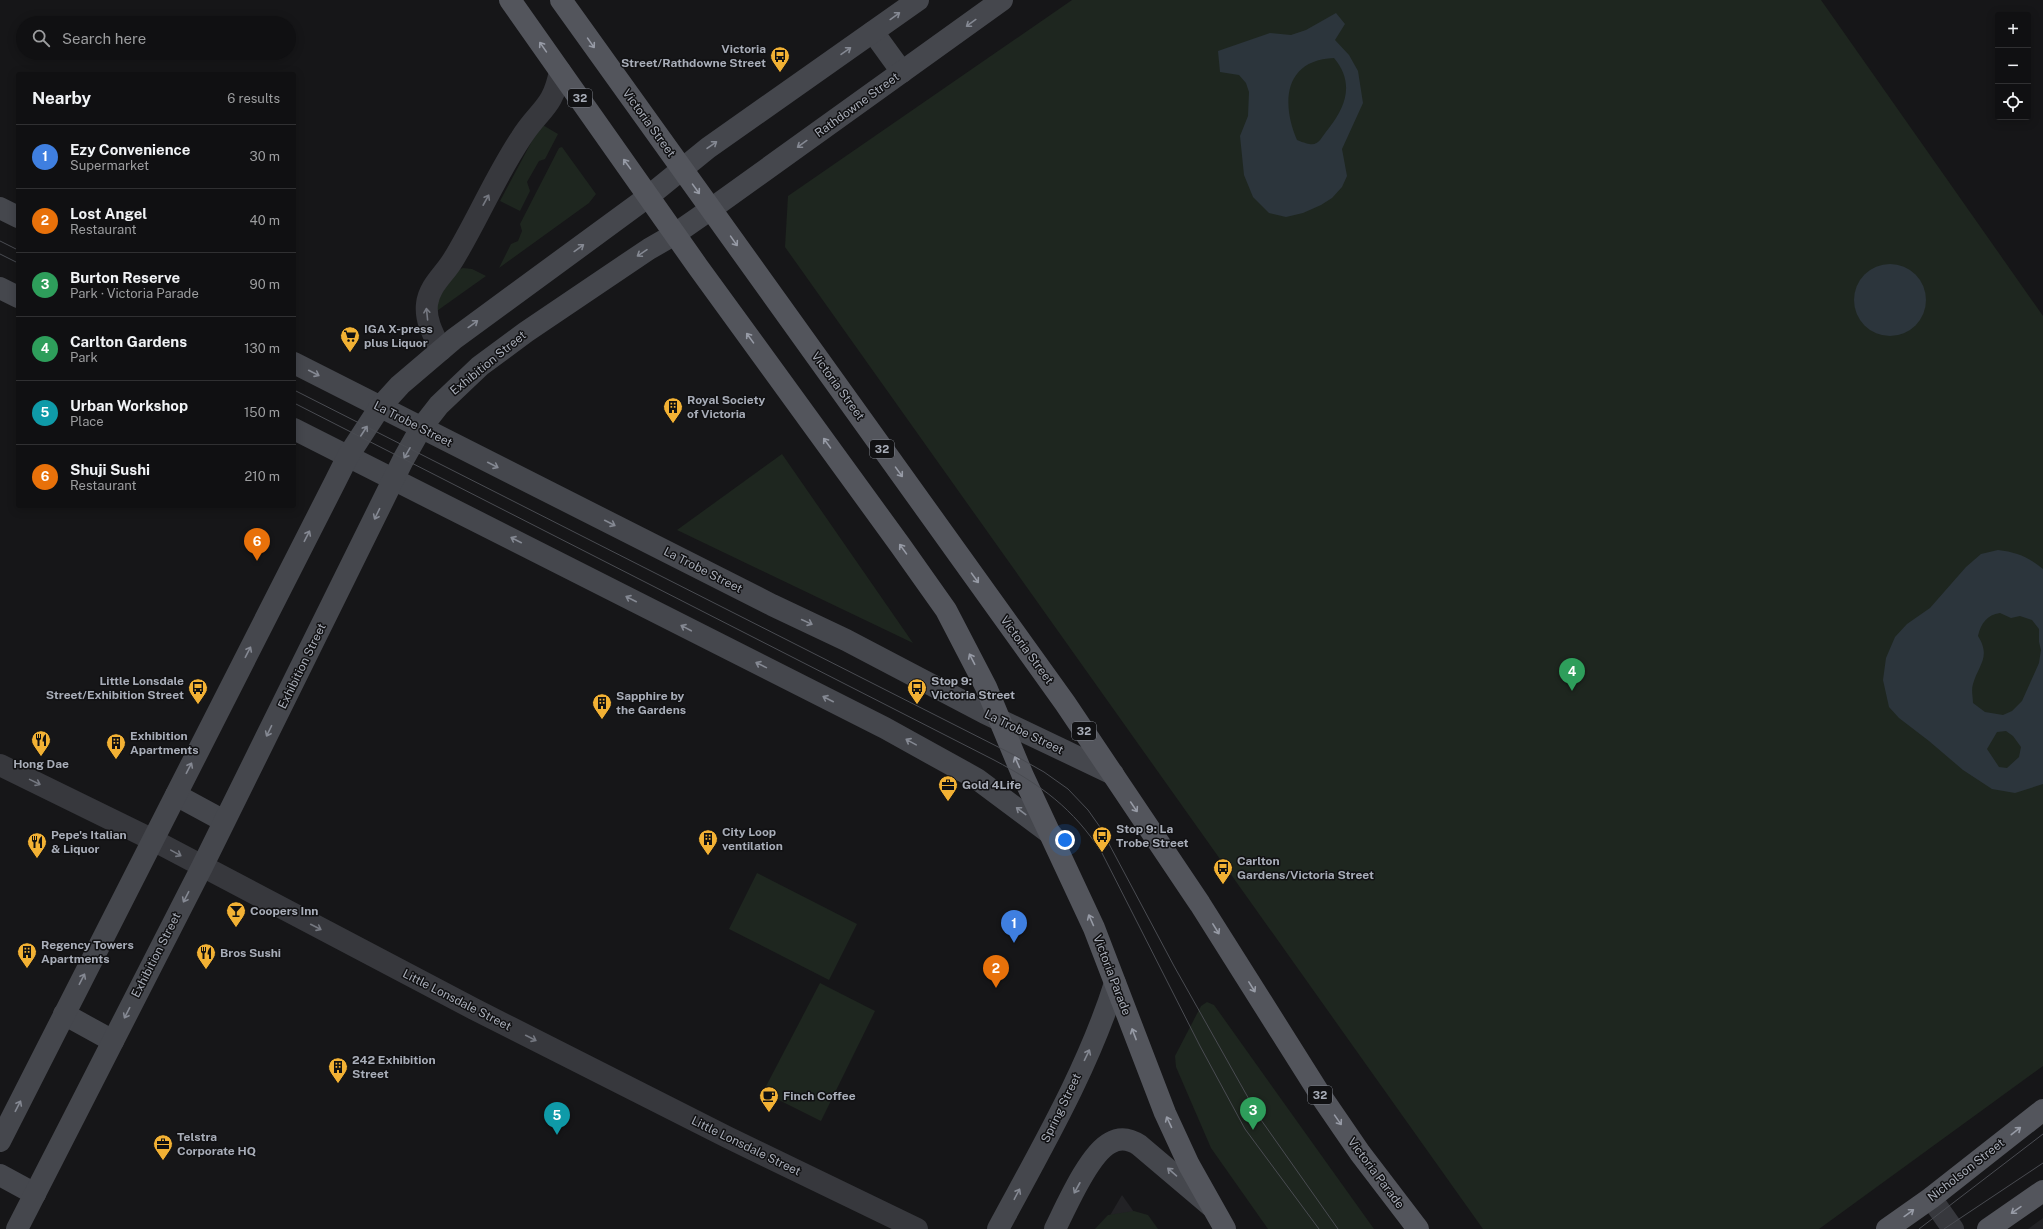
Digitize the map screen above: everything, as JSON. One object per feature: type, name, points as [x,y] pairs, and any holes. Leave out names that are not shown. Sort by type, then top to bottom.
[{"type":"main road","name":"32","points":[[510,0],[650,196],[675,234],[929,585],[961,637],[986,687],[999,720]]},
{"type":"main road","name":"Victoria Street","points":[[561,0],[1065,704],[1112,774]]},
{"type":"main road","name":"Victoria Parade","points":[[999,720],[1023,776],[1052,835],[1094,928],[1165,1113],[1189,1165],[1226,1229]]},
{"type":"main road","name":"Victoria Parade","points":[[1112,774],[1200,904],[1323,1099],[1360,1153],[1418,1229]]},
{"type":"main road","name":"Nicholson Street","points":[[1887,1229],[1931,1198],[2043,1110]]},
{"type":"main road","points":[[1988,1229],[2043,1191]]},
{"type":"street","points":[[0,1141],[348,456],[380,407],[400,385],[465,330],[650,196],[708,148],[918,0]]},
{"type":"street","name":"Rathdowne Street","points":[[711,209],[1002,0]]},
{"type":"street","points":[[873,32],[902,72]]},
{"type":"street","points":[[441,350],[428,323],[426,308],[429,295],[437,280],[452,262],[521,137],[552,100],[558,85],[560,71]]},
{"type":"street","points":[[0,208],[16,216]]},
{"type":"street","name":"Exhibition Street","points":[[17,1229],[202,867],[393,479],[421,428],[439,405],[486,362],[526,332],[642,253],[675,234],[711,209]]},
{"type":"street","points":[[0,288],[16,296]]},
{"type":"street","name":"La Trobe Street","points":[[296,365],[765,602],[846,640],[999,720],[1112,774]]},
{"type":"street","points":[[296,430],[884,728],[977,779],[1052,835]]},
{"type":"street","name":"Little Lonsdale Street","points":[[0,765],[153,840],[480,1012],[733,1140],[917,1229]]},
{"type":"street","points":[[176,795],[224,821]]},
{"type":"street","name":"Spring Street","points":[[998,1229],[1065,1103],[1097,1034],[1115,982]]},
{"type":"street","points":[[64,1014],[113,1041]]},
{"type":"street","points":[[1055,1229],[1094,1160],[1108,1144],[1118,1140],[1128,1140],[1139,1145],[1212,1207]]},
{"type":"street","points":[[0,1175],[35,1194]]},
{"type":"street","points":[[1931,1198],[1953,1229]]},
{"type":"shaded area","points":[[1072,0],[1821,0],[2043,316],[2043,1066],[1819,1229],[1483,1229],[785,247],[788,196]]},
{"type":"shaded area","points":[[1336,13],[1345,24],[1335,40],[1349,55],[1358,71],[1363,103],[1342,149],[1347,176],[1342,187],[1332,198],[1321,205],[1303,213],[1286,217],[1269,213],[1253,197],[1244,175],[1240,136],[1248,116],[1249,92],[1246,83],[1239,75],[1220,72],[1218,51],[1270,33],[1291,35],[1306,30]],"holes":[[[1334,58],[1340,67],[1346,85],[1344,102],[1340,111],[1317,143],[1310,144],[1297,140],[1292,126],[1288,98],[1296,75],[1305,66],[1317,61]]]},
{"type":"shaded area","points":[[541,124],[558,134],[545,159],[539,161],[527,182],[530,191],[520,211],[500,201]]},
{"type":"shaded area","points":[[562,147],[596,194],[589,203],[499,268],[511,244],[518,241],[522,231],[520,224],[559,148]]},
{"type":"shaded area","points":[[1890,264],[1910,270],[1920,280],[1926,300],[1920,320],[1910,330],[1890,336],[1870,330],[1860,320],[1854,300],[1860,280],[1870,270]]},
{"type":"shaded area","points":[[463,268],[472,269],[486,276],[434,313],[436,303],[455,271]]},
{"type":"shaded area","points":[[782,454],[913,643],[677,530]]},
{"type":"shaded area","points":[[1998,550],[2011,552],[2033,561],[2043,569],[2043,784],[2015,793],[1992,789],[1963,770],[1899,718],[1889,707],[1883,680],[1886,658],[1895,637],[1907,624],[1930,608],[1966,567],[1981,554]],"holes":[[[2000,613],[2011,618],[2020,616],[2032,620],[2039,629],[2039,642],[2041,650],[2039,663],[2022,701],[2012,711],[2003,715],[1985,712],[1973,703],[1972,691],[1975,677],[1984,655],[1982,643],[1978,636],[1979,631],[1985,620],[1995,614]],[[2006,731],[2013,736],[2021,747],[2019,757],[2007,768],[1999,767],[1987,749],[1997,732]]]},
{"type":"shaded area","points":[[757,873],[857,924],[829,980],[729,929]]},
{"type":"shaded area","points":[[820,983],[875,1011],[821,1121],[763,1092]]},
{"type":"shaded area","points":[[1207,1002],[1214,1005],[1374,1229],[1268,1229],[1211,1148],[1176,1067],[1175,1056],[1201,1006]]},
{"type":"shaded area","points":[[1122,1195],[1146,1229],[1102,1229]]},
{"type":"shaded area","points":[[1134,1211],[1148,1215],[1158,1229],[1095,1229],[1108,1215]]},
{"type":"shaded area","points":[[2043,1218],[2043,1229],[2028,1229]]},
{"type":"tram line","points":[[0,241],[16,249]]},
{"type":"tram line","points":[[0,254],[16,262]]},
{"type":"tram line","points":[[296,391],[1014,755],[1044,772],[1068,789],[1088,810],[1100,827],[1174,966],[1259,1117],[1338,1229]]},
{"type":"tram line","points":[[296,404],[994,760],[1027,779],[1055,799],[1080,823],[1102,853],[1200,1046],[1245,1129],[1319,1229]]},
{"type":"tram line","points":[[1919,1229],[2043,1134]]},
{"type":"tram line","points":[[1944,1229],[2043,1163]]},
{"type":"place","name":"Victoria Street/Rathdowne Street","points":[[780,73]]},
{"type":"place","name":"IGA X-press plus Liquor","points":[[350,353]]},
{"type":"place","name":"Royal Society of Victoria","points":[[673,424]]},
{"type":"place","name":"Shuji Sushi","points":[[257,561]]},
{"type":"place","name":"Carlton Gardens","points":[[1572,691]]},
{"type":"place","name":"Little Lonsdale Street/Exhibition Street","points":[[198,705]]},
{"type":"place","name":"Stop 9: Victoria Street","points":[[917,705]]},
{"type":"place","name":"Sapphire by the Gardens","points":[[602,720]]},
{"type":"place","name":"Hong Dae","points":[[41,757]]},
{"type":"place","name":"Exhibition Apartments","points":[[116,760]]},
{"type":"place","name":"Gold 4Life","points":[[948,802]]},
{"type":"place","name":"Stop 9: La Trobe Street","points":[[1102,853]]},
{"type":"place","name":"City Loop ventilation","points":[[708,856]]},
{"type":"place","name":"Pepe's Italian & Liquor","points":[[37,859]]},
{"type":"place","name":"Carlton Gardens/Victoria Street","points":[[1223,885]]},
{"type":"place","name":"Coopers Inn","points":[[236,928]]},
{"type":"place","name":"Ezy Convenience","points":[[1014,943]]},
{"type":"place","name":"Regency Towers Apartments","points":[[27,969]]},
{"type":"place","name":"Bros Sushi","points":[[206,970]]},
{"type":"place","name":"Lost Angel","points":[[996,988]]},
{"type":"place","name":"242 Exhibition Street","points":[[338,1084]]},
{"type":"place","name":"Finch Coffee","points":[[769,1113]]},
{"type":"place","name":"Burton Reserve","points":[[1253,1130]]},
{"type":"place","name":"Urban Workshop","points":[[557,1135]]},
{"type":"place","name":"Telstra Corporate HQ","points":[[163,1161]]}]
